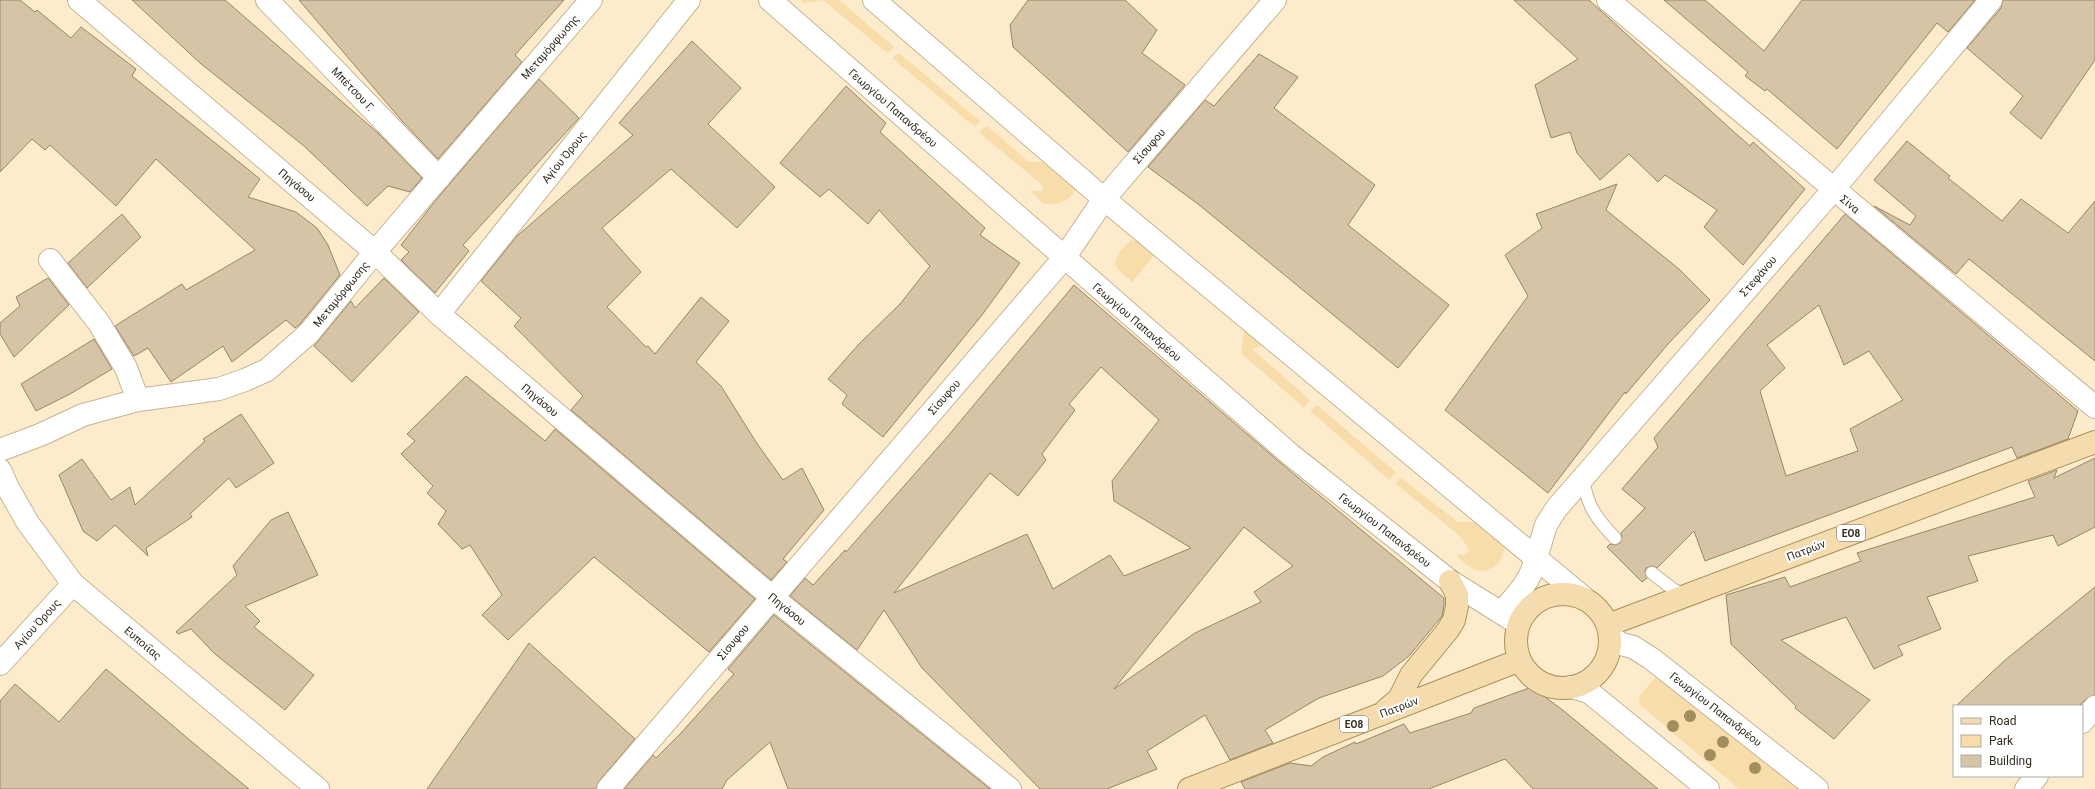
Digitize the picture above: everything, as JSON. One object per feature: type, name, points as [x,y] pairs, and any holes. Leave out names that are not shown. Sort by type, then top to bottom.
[{"type":"main road","name":"Πατρών","points":[[1609,630],[1688,595],[2095,442]]},
{"type":"main road","points":[[1379,715],[1399,699],[1412,675],[1454,620],[1457,606],[1456,595],[1450,581]]},
{"type":"main road","points":[[1553,594],[1569,594],[1584,598],[1594,605],[1602,614],[1609,630],[1610,650],[1604,663],[1596,674],[1585,682],[1571,687],[1556,687],[1541,682],[1528,673],[1520,660],[1510,618],[1527,611],[1538,600],[1553,594]]},
{"type":"main road","name":"Πατρών","points":[[1189,789],[1520,660]]},
{"type":"street","name":"Πηγάσου","points":[[79,0],[375,252],[439,314],[772,597],[1010,789]]},
{"type":"street","name":"Μπέτσου Γ.","points":[[267,0],[439,178]]},
{"type":"street","name":"Μεταμόρφωσης","points":[[0,450],[40,435],[83,415],[138,400],[219,388],[245,380],[267,370],[309,333],[375,252],[591,0]]},
{"type":"street","name":"Αγίου Όρους","points":[[439,314],[689,0]]},
{"type":"street","name":"Γεωργίου Παπανδρέου","points":[[770,0],[1291,455],[1450,581],[1510,618]]},
{"type":"street","points":[[874,0],[1104,199],[1584,598]]},
{"type":"street","name":"Σίσυφου","points":[[608,789],[1064,258],[1104,199],[1275,0]]},
{"type":"street","name":"Σίνα","points":[[1608,0],[1833,190],[2095,407]]},
{"type":"street","name":"Στεφάνου","points":[[1510,618],[1533,574],[1536,558],[1546,525],[1583,476],[1833,190],[1990,0]]},
{"type":"street","points":[[50,260],[102,329],[126,368],[138,400]]},
{"type":"street","name":"Ευποιΐας","points":[[0,470],[8,488],[28,523],[73,584],[318,789]]},
{"type":"street","name":"Αγίου Όρους","points":[[0,664],[73,584]]},
{"type":"street","name":"Γεωργίου Παπανδρέου","points":[[1609,630],[1621,644],[1633,647],[1652,659],[1818,789]]},
{"type":"street","points":[[1571,687],[1589,692],[1708,789]]},
{"type":"street","points":[[2083,721],[2095,707]]},
{"type":"street","points":[[2026,789],[2036,777]]},
{"type":"lane","points":[[1583,476],[1585,494],[1591,509],[1616,538]]},
{"type":"lane","points":[[1652,573],[1674,590],[1688,595]]},
{"type":"green space","points":[[800,0],[823,0],[804,3]]},
{"type":"green space","points":[[823,0],[839,0],[894,47],[887,53]]},
{"type":"green space","points":[[899,53],[980,121],[975,127],[892,58]]},
{"type":"green space","points":[[987,126],[1029,162],[1051,162],[1076,189],[1073,194],[1063,202],[1044,204],[1030,191],[1042,191],[1043,186],[979,132]]},
{"type":"green space","points":[[1139,240],[1155,254],[1132,282],[1117,268],[1115,263],[1118,254],[1130,241]]},
{"type":"green space","points":[[1245,326],[1264,345],[1252,349],[1310,400],[1304,408],[1241,353]]},
{"type":"green space","points":[[1317,405],[1396,472],[1389,480],[1310,411]]},
{"type":"green space","points":[[1401,478],[1458,522],[1479,522],[1504,545],[1503,554],[1498,563],[1490,569],[1484,571],[1472,569],[1466,564],[1456,555],[1466,554],[1469,550],[1461,537],[1395,483]]},
{"type":"green space","points":[[1656,677],[1661,677],[1801,789],[1739,789],[1639,704],[1640,695]]},
{"type":"building","points":[[0,0],[20,0],[35,12],[37,10],[71,38],[81,27],[136,69],[132,76],[260,179],[248,197],[296,212],[317,228],[328,245],[340,275],[300,324],[295,328],[286,320],[232,362],[223,346],[171,382],[148,348],[134,356],[115,326],[182,284],[186,290],[255,250],[156,159],[116,206],[50,145],[45,150],[32,139],[0,172]]},
{"type":"building","points":[[132,0],[225,0],[378,133],[422,178],[410,192],[388,186],[367,206],[304,146],[200,63]]},
{"type":"building","points":[[299,0],[564,0],[515,55],[522,62],[438,159],[402,121]]},
{"type":"building","points":[[1028,0],[1125,0],[1157,30],[1142,53],[1185,85],[1128,152],[1013,47],[1010,25]]},
{"type":"building","points":[[1514,0],[1589,0],[1750,146],[1753,142],[1805,189],[1743,265],[1704,227],[1717,210],[1665,175],[1658,182],[1629,154],[1600,180],[1577,153],[1570,132],[1551,138],[1535,85],[1578,59]]},
{"type":"building","points":[[1664,0],[1705,0],[1764,51],[1802,0],[1975,0],[1948,32],[1937,23],[1837,149],[1767,89],[1765,91],[1745,76],[1748,72]]},
{"type":"building","points":[[2003,0],[2095,0],[2095,60],[2041,139],[2010,113],[2023,96],[1967,48],[2001,8]]},
{"type":"building","points":[[692,41],[741,88],[708,124],[775,187],[737,228],[671,169],[602,228],[641,272],[607,307],[646,347],[648,346],[655,354],[701,297],[729,321],[696,362],[721,386],[756,442],[783,480],[802,468],[824,510],[783,559],[787,562],[771,580],[571,410],[583,396],[514,326],[521,318],[481,281],[517,236],[633,135],[619,123]]},
{"type":"building","points":[[1259,54],[1298,77],[1274,108],[1375,185],[1348,225],[1449,305],[1398,368],[1198,204],[1148,167],[1205,100],[1214,106]]},
{"type":"building","points":[[539,79],[579,118],[463,245],[469,251],[435,293],[401,260],[409,252],[401,245],[436,200]]},
{"type":"building","points":[[846,86],[886,123],[880,132],[985,228],[980,235],[1020,263],[982,315],[883,437],[842,404],[847,395],[828,379],[859,344],[900,304],[930,266],[879,210],[868,224],[829,189],[820,197],[780,163]]},
{"type":"building","points":[[1907,141],[1950,176],[1948,178],[2002,221],[2021,199],[2068,233],[2095,201],[2095,361],[1969,259],[1956,274],[1874,206],[1910,225],[1916,216],[1874,180]]},
{"type":"building","points":[[1617,184],[1606,210],[1679,269],[1710,300],[1668,344],[1626,394],[1625,392],[1548,493],[1445,410],[1528,296],[1505,255],[1542,228],[1536,214]]},
{"type":"building","points":[[122,214],[141,237],[87,288],[68,263]]},
{"type":"building","points":[[1845,214],[2078,411],[2068,439],[2017,458],[2012,447],[1705,561],[1694,531],[1657,568],[1653,566],[1646,568],[1645,572],[1647,578],[1642,582],[1607,547],[1610,544],[1616,545],[1620,543],[1622,537],[1621,533],[1645,508],[1622,489],[1658,447],[1654,438]],"holes":[[[1819,305],[1844,365],[1869,351],[1903,400],[1850,429],[1858,451],[1786,476],[1760,391],[1785,368],[1767,345]]]},
{"type":"building","points":[[48,278],[69,305],[14,357],[0,334],[0,323],[20,306],[16,297]]},
{"type":"building","points":[[384,278],[419,312],[352,382],[314,346],[351,301],[355,308]]},
{"type":"building","points":[[1074,285],[1290,471],[1444,598],[1442,616],[1409,656],[1383,676],[1319,698],[1265,730],[1273,743],[1230,760],[1205,715],[1147,751],[1157,769],[1107,789],[1040,789],[922,668],[884,610],[857,650],[790,596],[805,578],[813,585],[845,550],[846,552],[948,436]],"holes":[[[1101,367],[1159,420],[1112,481],[1114,501],[1191,548],[1124,576],[1110,555],[1053,589],[1027,534],[894,593],[990,473],[1018,496],[1046,460],[1042,454],[1075,410],[1069,404]],[[1244,527],[1293,566],[1254,592],[1261,602],[1195,633],[1114,689]]]},
{"type":"building","points":[[94,339],[112,369],[70,394],[36,411],[21,384]]},
{"type":"building","points":[[466,376],[545,441],[555,429],[755,599],[709,652],[594,557],[508,640],[482,615],[502,595],[470,545],[462,549],[438,524],[446,511],[427,493],[433,486],[401,454],[415,441],[407,434]]},
{"type":"building","points":[[241,414],[274,463],[236,488],[229,478],[190,514],[192,517],[146,548],[148,556],[115,525],[97,541],[83,531],[59,475],[82,459],[111,500],[130,487],[135,505],[205,441],[203,439]]},
{"type":"building","points":[[2095,458],[2095,527],[2058,546],[2053,535],[1968,556],[1978,581],[1927,597],[1941,629],[1898,646],[1903,655],[1874,669],[1846,617],[1781,640],[1870,700],[1834,739],[1795,708],[1796,706],[1731,644],[1726,595],[1785,577],[1790,587],[1861,561],[1857,553],[2035,497],[2028,481],[2057,470],[2054,478]]},
{"type":"building","points":[[288,512],[318,575],[245,606],[260,621],[254,627],[314,675],[285,710],[215,654],[191,629],[178,634],[176,632],[237,575],[233,566],[271,520]]},
{"type":"building","points":[[2095,587],[2095,695],[2086,699],[2080,705],[1957,705],[2004,661]]},
{"type":"building","points":[[774,615],[990,789],[788,789],[770,742],[727,780],[722,789],[624,789],[653,755],[656,758],[681,733],[734,674],[728,669]]},
{"type":"building","points":[[529,643],[635,739],[599,781],[596,789],[427,789]]},
{"type":"building","points":[[106,669],[249,789],[0,789],[0,701],[15,684],[59,722]]},
{"type":"building","points":[[1529,688],[1541,694],[1564,711],[1658,789],[1533,789],[1505,759],[1429,789],[1245,789],[1241,782],[1290,763],[1311,766],[1323,757],[1355,742],[1356,744],[1404,724],[1410,733],[1471,713],[1474,708]]}]
